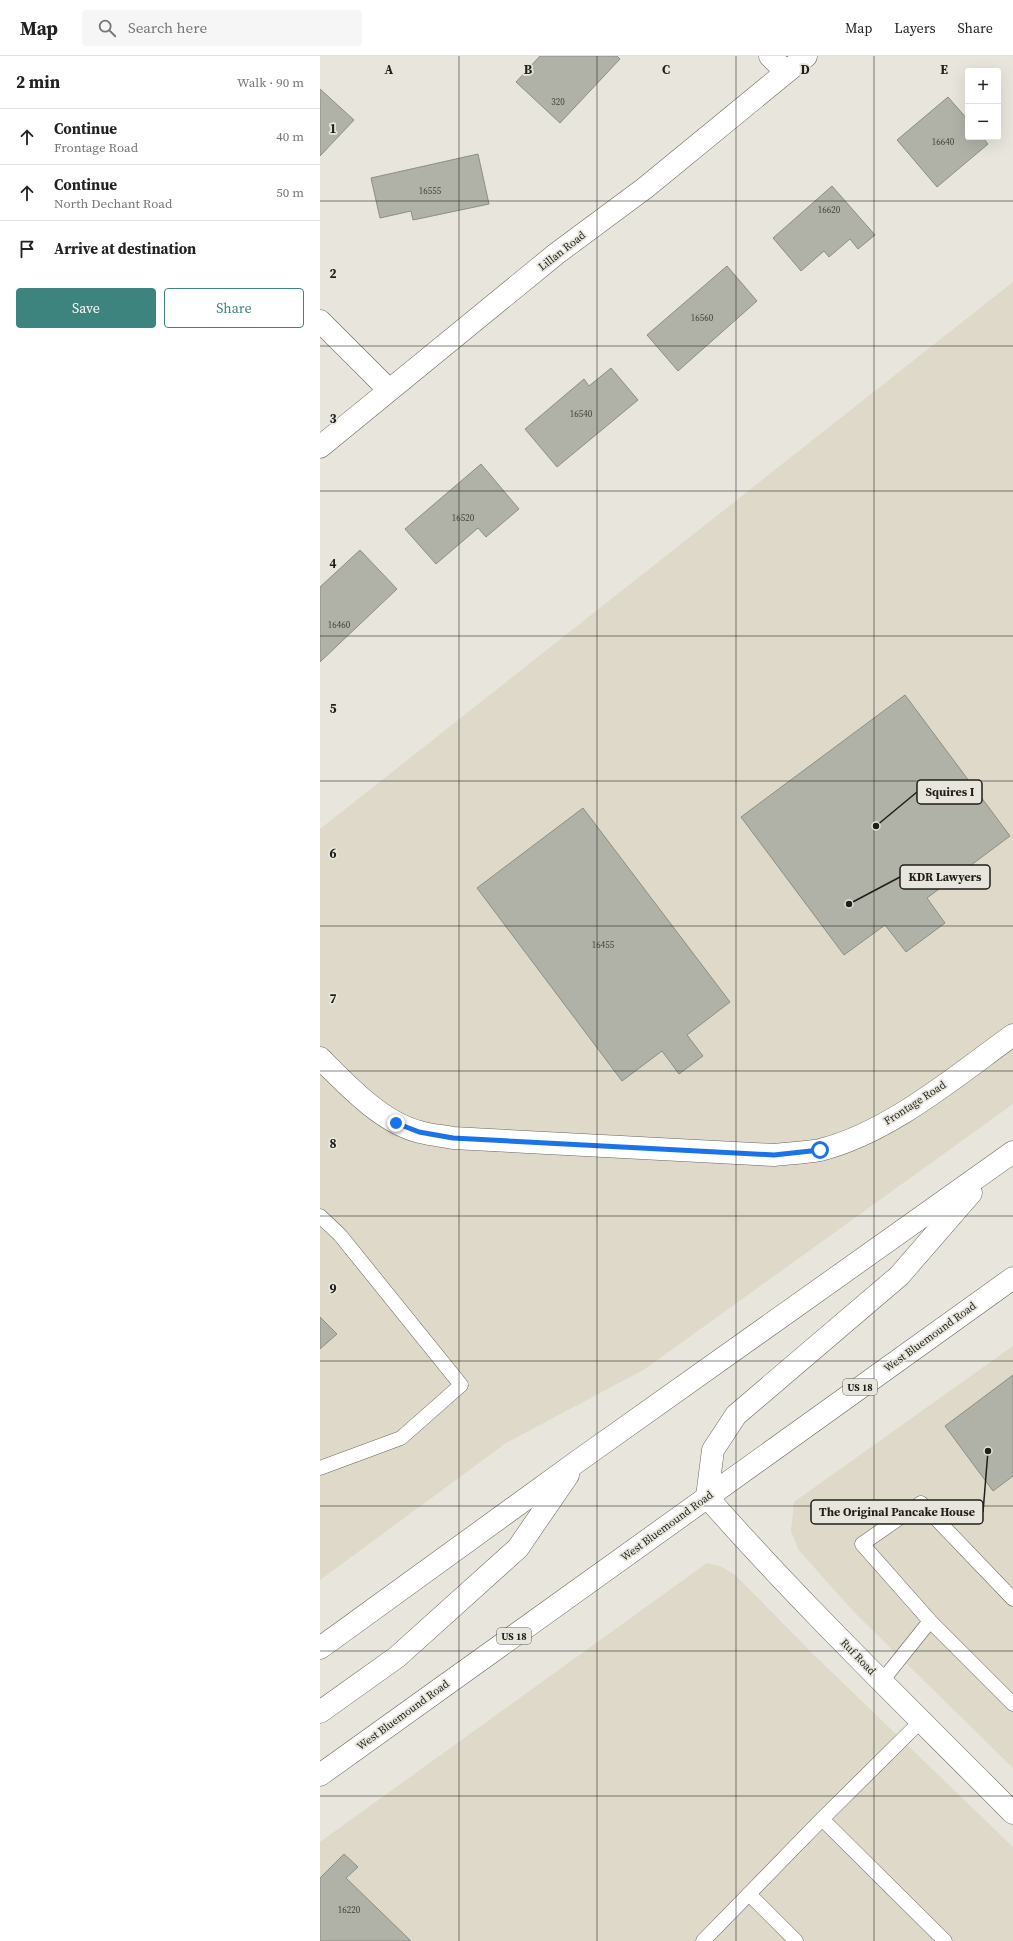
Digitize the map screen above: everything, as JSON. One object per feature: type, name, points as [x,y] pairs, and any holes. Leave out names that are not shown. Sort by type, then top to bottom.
[{"type":"main road","points":[[770,56],[786,72]]},
{"type":"main road","name":"Lillan Road","points":[[320,447],[388,389],[556,254],[645,188],[806,56]]},
{"type":"main road","points":[[320,321],[388,389]]},
{"type":"main road","name":"Frontage Road","points":[[320,1058],[358,1095],[383,1114],[396,1123],[419,1132],[453,1138],[774,1155],[820,1150],[855,1137],[890,1121],[1013,1035]]},
{"type":"main road","points":[[320,1648],[578,1461],[1013,1152]]},
{"type":"main road","points":[[707,1497],[714,1450],[736,1415],[899,1276],[993,1166]]},
{"type":"main road","name":"West Bluemound Road","points":[[320,1775],[1013,1278]]},
{"type":"main road","points":[[320,1712],[397,1657],[518,1548],[578,1461]]},
{"type":"main road","name":"Ruf Road","points":[[707,1497],[882,1681],[1013,1813]]},
{"type":"lane","points":[[320,1216],[340,1235],[461,1385],[401,1438],[320,1468]]},
{"type":"lane","points":[[1013,1599],[921,1503],[862,1544],[930,1621],[1013,1704]]},
{"type":"lane","points":[[882,1681],[930,1621]]},
{"type":"lane","points":[[703,1941],[921,1720]]},
{"type":"lane","points":[[822,1819],[945,1941]]},
{"type":"lane","points":[[749,1894],[796,1941]]},
{"type":"shaded area","points":[[1013,282],[1013,1104],[645,1369],[506,1443],[320,1580],[320,829]]},
{"type":"shaded area","points":[[1013,1346],[1013,1768],[857,1615],[798,1549],[791,1531],[794,1502]]},
{"type":"shaded area","points":[[707,1563],[720,1566],[734,1574],[815,1656],[1013,1847],[1013,1941],[320,1941],[320,1842]]},
{"type":"building","points":[[540,56],[617,56],[620,59],[560,123],[516,82]]},
{"type":"building","points":[[320,89],[354,120],[320,156]]},
{"type":"building","points":[[948,97],[965,117],[965,140],[985,140],[988,144],[937,187],[897,140]]},
{"type":"building","points":[[478,154],[489,204],[413,220],[411,211],[380,218],[371,178]]},
{"type":"building","points":[[832,186],[875,235],[858,249],[850,239],[829,257],[824,251],[801,271],[773,238]]},
{"type":"building","points":[[727,266],[757,301],[678,371],[647,335]]},
{"type":"building","points":[[611,368],[638,400],[557,467],[525,429],[584,379],[589,386]]},
{"type":"building","points":[[481,464],[519,509],[486,537],[478,528],[436,564],[405,529]]},
{"type":"building","points":[[360,550],[397,589],[320,662],[320,587]]},
{"type":"building","points":[[905,695],[1010,836],[927,898],[945,923],[906,952],[885,925],[844,955],[741,817]]},
{"type":"building","points":[[583,808],[730,1002],[687,1035],[703,1056],[679,1074],[662,1051],[622,1081],[477,888]]},
{"type":"building","points":[[320,1317],[337,1334],[320,1349]]},
{"type":"building","points":[[1013,1375],[1013,1476],[993,1491],[945,1426]]},
{"type":"building","points":[[344,1854],[358,1867],[346,1878],[411,1941],[320,1941],[320,1878]]},
{"type":"place","name":"Squires I","points":[[876,826]]},
{"type":"place","name":"KDR Lawyers","points":[[849,904]]},
{"type":"place","name":"The Original Pancake House","points":[[988,1451]]},
{"type":"route","points":[[396,1123],[419,1132],[453,1138],[774,1155],[820,1150]]}]
